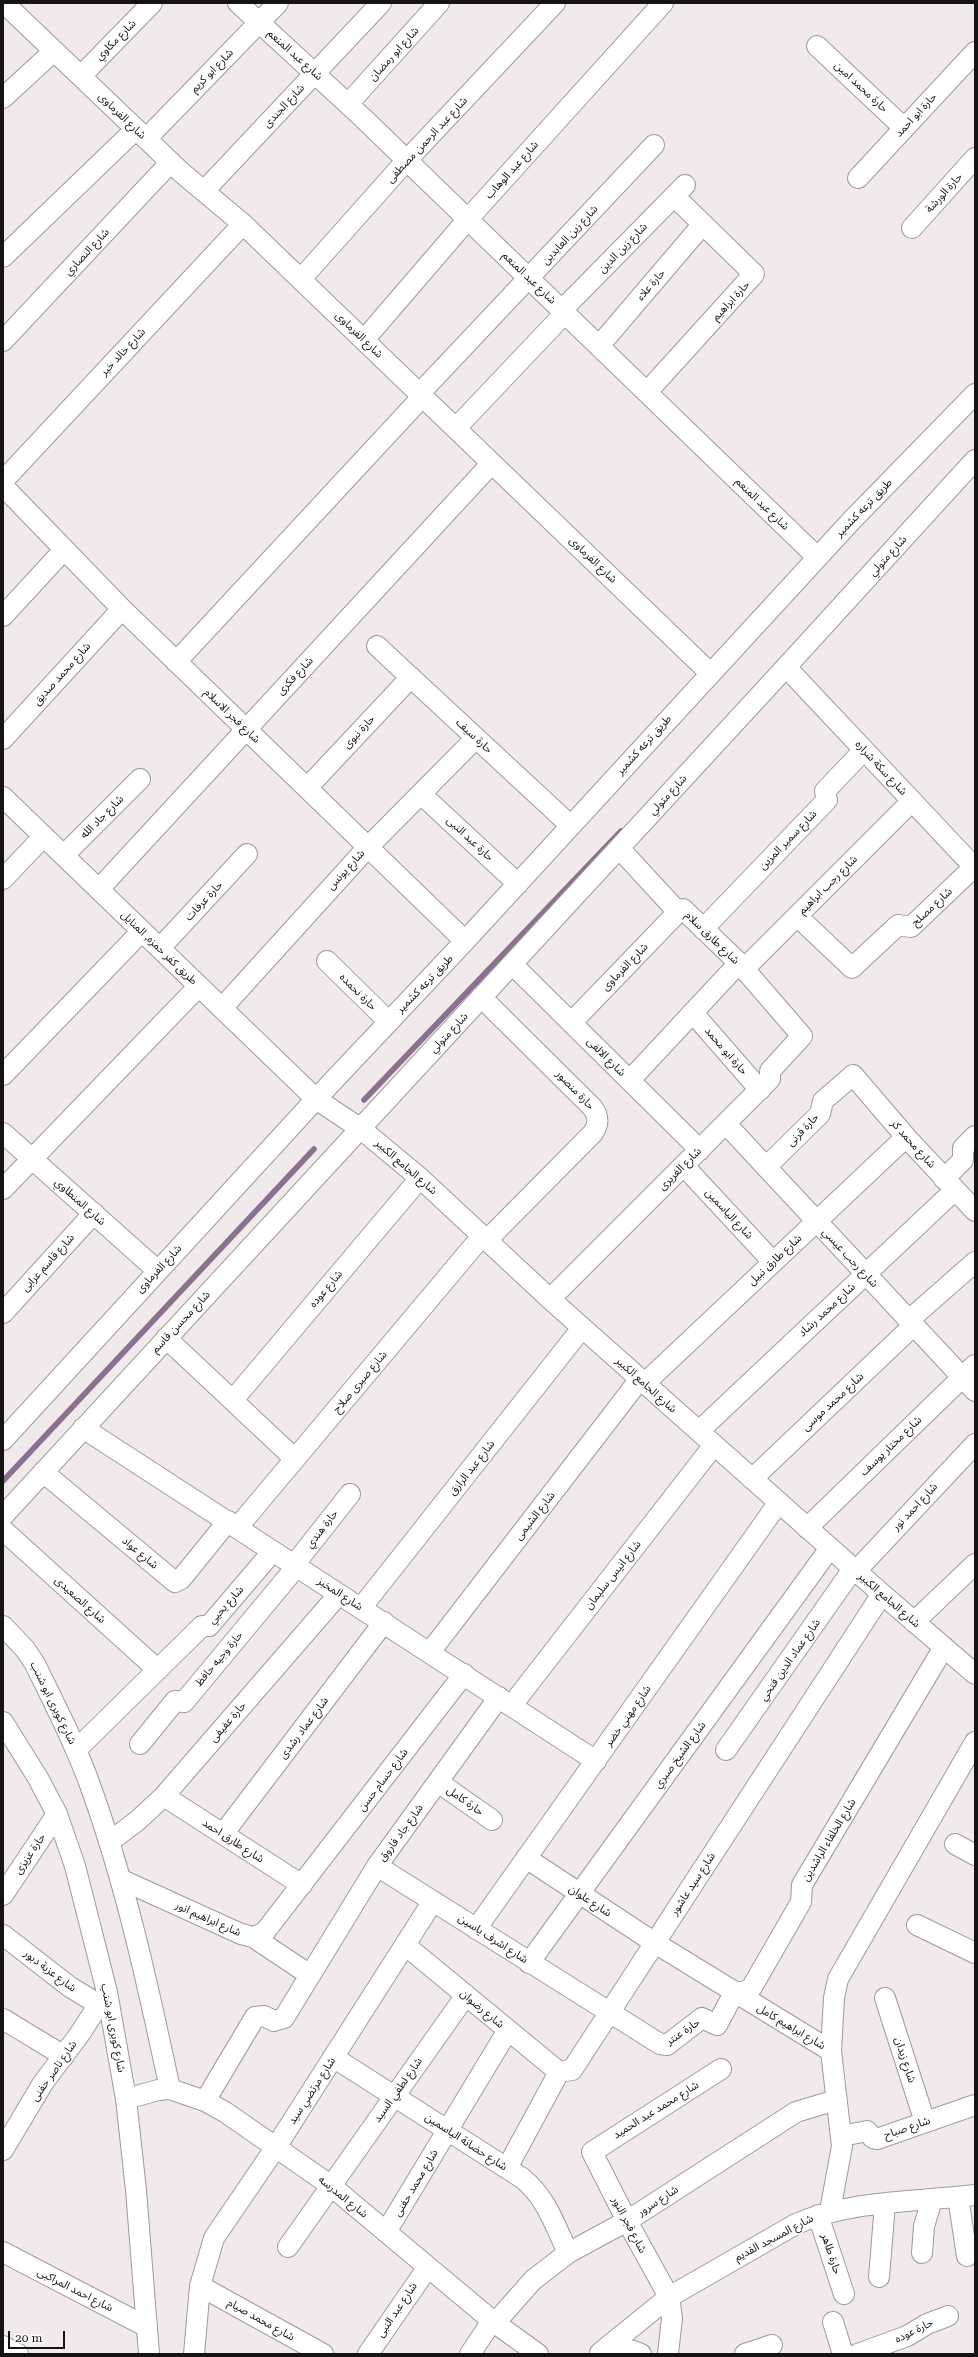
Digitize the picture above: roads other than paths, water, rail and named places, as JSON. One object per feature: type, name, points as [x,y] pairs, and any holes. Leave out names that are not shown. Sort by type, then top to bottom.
[{"type":"street","name":"شارع الفرماوى","points":[[5,3],[171,162],[243,224],[301,279],[710,673]]},
{"type":"street","name":"شارع مكاوي","points":[[80,76],[152,3]]},
{"type":"street","name":"شارع عبد المنعم","points":[[238,3],[407,160],[817,557]]},
{"type":"street","name":"شارع ابو كريم","points":[[3,257],[141,134],[278,3]]},
{"type":"street","name":"شارع الجندى","points":[[204,191],[382,3]]},
{"type":"street","name":"شارع ابو رمضان","points":[[348,104],[439,3]]},
{"type":"street","name":"شارع عبد الرحمن مصطفى","points":[[301,279],[407,160],[555,3]]},
{"type":"street","name":"شارع عبد الوهاب","points":[[364,340],[468,219],[663,3]]},
{"type":"street","name":"حارة محمد امين","points":[[817,46],[904,128]]},
{"type":"street","points":[[3,98],[54,51]]},
{"type":"street","name":"حارة ابو احمد","points":[[858,178],[975,52]]},
{"type":"street","name":"شارع زين العابدين","points":[[176,662],[529,278],[654,146]]},
{"type":"street","name":"حارة الورشة","points":[[912,228],[975,158]]},
{"type":"street","name":"شارع النصاري","points":[[3,341],[171,162]]},
{"type":"street","name":"حارة ابراهيم","points":[[647,392],[753,277],[753,271],[703,224],[679,191]]},
{"type":"street","name":"شارع زين الدين","points":[[456,428],[563,312],[679,191]]},
{"type":"street","name":"شارع خالد خير","points":[[3,480],[243,224]]},
{"type":"street","name":"حارة علاء","points":[[599,346],[703,224]]},
{"type":"street","name":"طريق ترعه كشمير","points":[[316,1099],[466,942],[817,557],[975,394]]},
{"type":"street","name":"شارع متولي","points":[[361,1129],[481,997],[786,668],[975,460]]},
{"type":"street","name":"شارع فكرى","points":[[99,889],[492,463]]},
{"type":"street","name":"شارع فجر الاسلام","points":[[3,486],[122,609],[466,942]]},
{"type":"street","points":[[3,616],[64,550]]},
{"type":"street","name":"شارع محمد صديق","points":[[3,739],[122,609]]},
{"type":"street","name":"حارة سيف","points":[[377,646],[571,826]]},
{"type":"street","name":"شارع سكة شراره","points":[[786,668],[974,867]]},
{"type":"street","name":"حارة نبوى","points":[[307,788],[411,677]]},
{"type":"street","name":"شارع يونس","points":[[222,1008],[368,847],[476,738]]},
{"type":"street","name":"شارع سمير المزين","points":[[703,928],[827,800],[825,791],[864,750]]},
{"type":"street","name":"شارع جاد الله","points":[[64,855],[140,779]]},
{"type":"street","name":"حارة عبد النبى","points":[[421,794],[518,884]]},
{"type":"street","name":"طريق كفر حمزه, المنايل","points":[[3,797],[316,1099]]},
{"type":"street","name":"شارع رجب ابراهيم","points":[[630,1080],[693,1013],[797,916],[912,801]]},
{"type":"street","points":[[3,879],[44,836]]},
{"type":"street","name":"شارع طارق سلام","points":[[619,848],[678,912],[683,909],[742,966],[802,1036]]},
{"type":"street","name":"حارة عرفات","points":[[160,948],[247,854]]},
{"type":"street","name":"شارع مصلح","points":[[797,916],[852,968],[898,925],[912,927],[974,867]]},
{"type":"street","name":"شارع الفرماوى","points":[[572,1022],[678,912]]},
{"type":"street","points":[[3,1075],[142,932]]},
{"type":"street","name":"حارة نحمده","points":[[327,961],[389,1022]]},
{"type":"street","name":"شارع الالفى","points":[[512,964],[700,1150]]},
{"type":"street","points":[[3,1189],[199,986]]},
{"type":"street","name":"حارة منصور","points":[[481,997],[592,1107],[598,1117],[596,1128],[593,1133],[484,1238]]},
{"type":"street","name":"حارة ابو محمد","points":[[693,1013],[760,1090]]},
{"type":"street","name":"شارع الغريرى","points":[[550,1299],[760,1090],[770,1079],[770,1071],[802,1036]]},
{"type":"street","name":"شارع محمد كر","points":[[853,1075],[906,1137],[975,1211]]},
{"type":"street","name":"حارة قرنى","points":[[766,1167],[820,1114],[823,1101],[853,1075]]},
{"type":"street","name":"شارع الفرماوى","points":[[6,1431],[158,1271],[316,1099]]},
{"type":"street","name":"شارع الجامع الكبير","points":[[316,1099],[361,1129],[420,1178],[582,1328],[882,1594],[974,1672]]},
{"type":"street","name":"شارع رجب عيسي","points":[[726,1124],[911,1323],[971,1378]]},
{"type":"street","name":"شارع محسن قاسم","points":[[3,1516],[166,1338],[361,1129]]},
{"type":"street","name":"شارع المنطاوي","points":[[3,1133],[158,1271]]},
{"type":"street","name":"شارع محمد رشاد","points":[[698,1431],[866,1274],[950,1184],[963,1160],[964,1146],[975,1136]]},
{"type":"street","name":"شارع طارق نبيل","points":[[643,1381],[906,1137]]},
{"type":"street","name":"شارع الياسمين","points":[[684,1166],[773,1262]]},
{"type":"street","name":"شارع عوده","points":[[233,1400],[420,1178]]},
{"type":"street","name":"شارع قاسم عرابى","points":[[3,1313],[94,1213]]},
{"type":"street","name":"شارع صبرى صلاح","points":[[232,1524],[295,1459],[484,1238]]},
{"type":"street","name":"شارع محمد موسى","points":[[752,1479],[975,1262]]},
{"type":"street","name":"شارع عبد الرازق","points":[[361,1608],[582,1328]]},
{"type":"street","points":[[166,1338],[295,1459]]},
{"type":"street","name":"شارع مختار يوسف","points":[[807,1528],[971,1378]]},
{"type":"street","name":"شارع الشيمى","points":[[430,1652],[643,1381]]},
{"type":"street","name":"شارع المخبز","points":[[83,1428],[506,1701],[596,1761]]},
{"type":"street","name":"شارع انيس سليمان","points":[[506,1701],[714,1445]]},
{"type":"street","name":"شارع احمد نور","points":[[855,1570],[971,1456]]},
{"type":"street","name":"شارع عواد","points":[[43,1472],[175,1582],[181,1579],[232,1524]]},
{"type":"street","name":"حارة هندي","points":[[295,1565],[350,1494]]},
{"type":"street","name":"شارع مهني خضر","points":[[476,1929],[779,1502]]},
{"type":"street","name":"شارع الصعيدى","points":[[3,1530],[158,1670]]},
{"type":"street","name":"شارع الشيخ صبري","points":[[529,1963],[830,1548]]},
{"type":"street","name":"شارع يحيي","points":[[76,1750],[202,1626],[209,1626],[273,1551]]},
{"type":"street","points":[[914,1622],[975,1564]]},
{"type":"street","name":"حارة وجيه حافظ","points":[[140,1744],[175,1701],[184,1702],[295,1565]]},
{"type":"street","name":"شارع عماد الدين فتحي","points":[[726,1750],[855,1570]]},
{"type":"street","name":"حارة عفيفى","points":[[109,1842],[137,1821],[164,1796],[339,1594]]},
{"type":"street","name":"شارع سيد عاشور","points":[[559,2072],[561,2070],[572,2070],[882,1594]]},
{"type":"street","name":"شارع عماد رشدى","points":[[223,1834],[384,1622]]},
{"type":"street","name":"شارع كوبرى ابو شنب","points":[[3,1626],[25,1649],[35,1664],[90,1783],[120,1879],[143,1963],[170,2089]]},
{"type":"street","name":"شارع الخلفاء الراشدين","points":[[734,1994],[747,1991],[752,1987],[801,1902],[802,1885],[944,1647]]},
{"type":"street","name":"شارع حسام حسن","points":[[302,1885],[464,1674]]},
{"type":"street","name":"شارع جاد فاروق","points":[[310,1975],[377,1866],[438,1782],[506,1701]]},
{"type":"street","name":"شارع كوبرى ابو شنب","points":[[3,1722],[35,1772],[57,1814],[75,1866],[126,2099],[136,2190],[149,2354]]},
{"type":"street","points":[[831,2051],[834,1998],[838,1979],[975,1742]]},
{"type":"street","name":"حارة كامل","points":[[438,1782],[492,1820]]},
{"type":"street","name":"شارع طارق احمد","points":[[164,1796],[302,1885]]},
{"type":"street","name":"حارة عزيزى","points":[[3,1895],[57,1814]]},
{"type":"street","points":[[954,1844],[975,1855]]},
{"type":"street","name":"شارع علوان","points":[[526,1858],[655,1943]]},
{"type":"street","name":"شارع اشرف ياسين","points":[[377,1866],[609,2013]]},
{"type":"street","name":"شارع ابراهيم انور","points":[[120,1879],[241,1934],[253,1937],[268,1929],[302,1885]]},
{"type":"street","name":"شارع مرتضي سيد","points":[[194,2354],[200,2286],[214,2238],[276,2147],[433,1901]]},
{"type":"street","points":[[917,1925],[975,1953]]},
{"type":"street","name":"شارع عزبة دبور","points":[[3,1935],[70,1987],[103,1998]]},
{"type":"street","points":[[205,2101],[255,2017],[264,2016],[274,2022],[284,2018],[310,1975],[253,1937]]},
{"type":"street","name":"شارع ابراهيم كامل","points":[[655,1943],[734,1994],[831,2051],[842,2146],[824,2213]]},
{"type":"street","name":"شارع رضوان","points":[[405,1945],[559,2072]]},
{"type":"street","name":"حارة عنتر","points":[[609,2013],[663,2045],[701,2019],[704,2018],[716,2025],[734,1994]]},
{"type":"street","name":"شارع لطفي السيد","points":[[288,2247],[330,2185],[466,1995]]},
{"type":"street","name":"شارع ناصر حفنى","points":[[3,2150],[43,2083],[64,2056],[103,1998]]},
{"type":"street","name":"شارع زيدان","points":[[885,1998],[925,2122]]},
{"type":"street","points":[[3,2019],[64,2056]]},
{"type":"street","name":"شارع محمد حفنى","points":[[386,2232],[508,2030]]},
{"type":"street","name":"شارع حضانة الياسمين","points":[[333,2057],[507,2168],[535,2188],[545,2202],[568,2253]]},
{"type":"street","name":"شارع محمد عبد الحميد","points":[[592,2152],[722,2069]]},
{"type":"street","points":[[507,2168],[559,2072]]},
{"type":"street","name":"شارع المدرسه","points":[[126,2099],[158,2090],[170,2089],[205,2101],[225,2112],[330,2185],[494,2322],[538,2354]]},
{"type":"street","name":"شارع سرور","points":[[470,2354],[494,2322],[533,2280],[568,2253],[627,2222],[796,2112],[836,2100]]},
{"type":"street","name":"شارع صباح","points":[[842,2136],[866,2131],[873,2138],[877,2139],[975,2105]]},
{"type":"street","name":"شارع فجر النور","points":[[592,2152],[627,2222],[669,2297]]},
{"type":"street","points":[[967,2256],[971,2196]]},
{"type":"street","name":"شارع المسجد القديم","points":[[600,2354],[669,2297],[796,2224],[824,2213],[885,2204],[971,2196]]},
{"type":"street","points":[[922,2253],[924,2226],[932,2200]]},
{"type":"street","points":[[879,2277],[885,2204]]},
{"type":"street","name":"حارة طاهر","points":[[824,2213],[844,2294]]},
{"type":"street","name":"شارع احمد المراكبى","points":[[3,2252],[147,2327]]},
{"type":"street","name":"شارع عبد النبى","points":[[368,2354],[428,2267]]},
{"type":"street","name":"شارع محمد صيام","points":[[200,2286],[323,2354]]},
{"type":"street","points":[[668,2354],[672,2318],[669,2297]]},
{"type":"street","name":"حارة عوده","points":[[858,2354],[885,2350],[948,2316]]},
{"type":"street","points":[[833,2322],[843,2354]]},
{"type":"street","points":[[745,2354],[772,2345]]},
{"type":"street","points":[[3,2346],[18,2354]]},
{"type":"street","points":[[600,2354],[618,2348],[631,2350],[641,2354]]},
{"type":"waterway","points":[[364,1100],[621,831]]},
{"type":"waterway","points":[[3,1481],[314,1149]]}]
